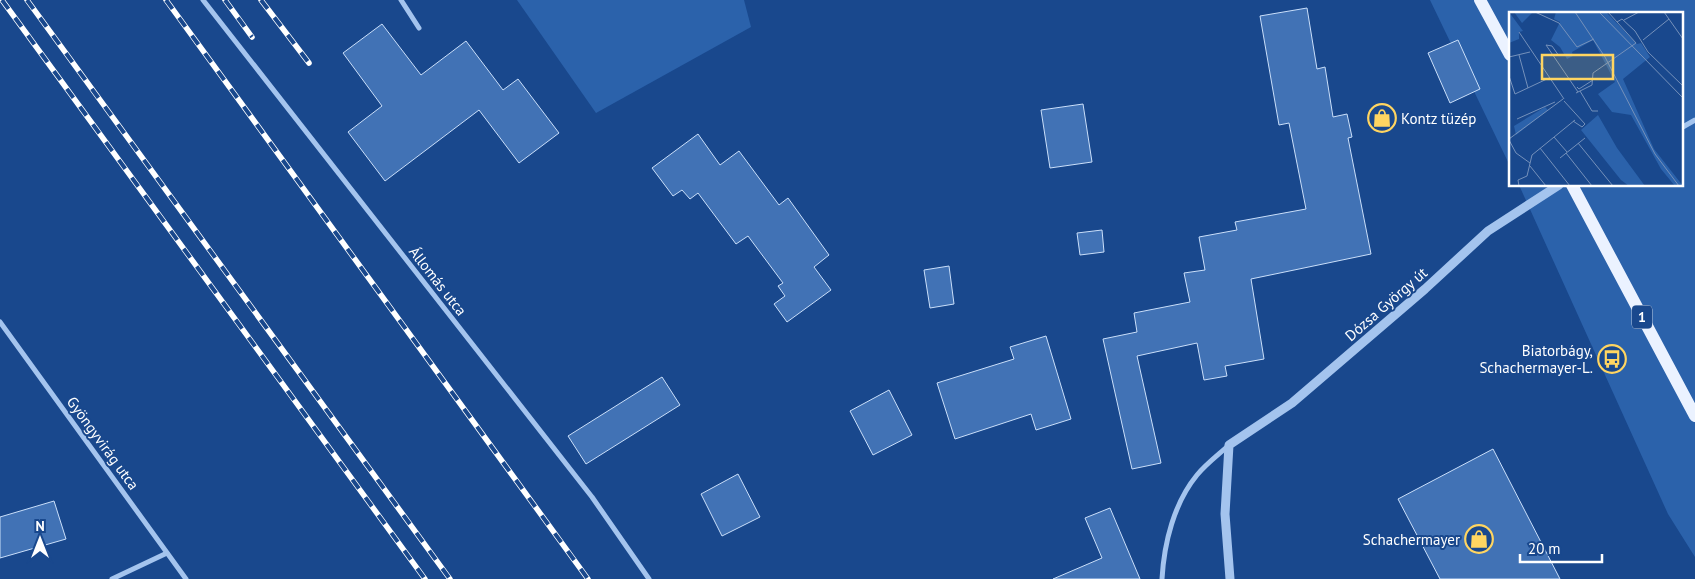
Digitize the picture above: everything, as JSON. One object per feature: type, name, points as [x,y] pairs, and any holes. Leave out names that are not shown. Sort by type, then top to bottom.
[{"type":"main road","points":[[1480,0],[1509,52]]},
{"type":"main road","name":"1","points":[[1573,186],[1695,416]]},
{"type":"street","name":"Állomás utca","points":[[203,0],[592,497],[649,579]]},
{"type":"street","points":[[401,0],[419,28]]},
{"type":"street","points":[[1682,127],[1695,120]]},
{"type":"street","name":"Dózsa György út","points":[[1162,579],[1163,563],[1175,512],[1197,475],[1229,445],[1292,403],[1425,289],[1488,231],[1557,186]]},
{"type":"street","name":"Gyöngyvirág utca","points":[[0,322],[186,579]]},
{"type":"street","points":[[1229,445],[1225,514],[1230,579]]},
{"type":"street","points":[[112,579],[167,553]]},
{"type":"shaded area","points":[[517,0],[744,0],[751,27],[596,113]]},
{"type":"shaded area","points":[[1430,0],[1695,0],[1695,557],[1668,514],[1519,186],[1682,186],[1682,12],[1509,12],[1509,164]]},
{"type":"building","points":[[1307,8],[1317,69],[1325,67],[1333,117],[1347,114],[1352,137],[1348,138],[1371,254],[1251,279],[1264,359],[1225,366],[1227,376],[1204,380],[1197,343],[1137,356],[1161,463],[1132,469],[1103,339],[1137,332],[1134,313],[1190,302],[1184,273],[1205,270],[1199,237],[1237,230],[1235,222],[1306,209],[1289,123],[1279,125],[1260,16]]},
{"type":"building","points":[[382,24],[421,75],[466,41],[503,90],[518,79],[559,133],[519,163],[479,110],[385,181],[348,132],[382,106],[343,53]]},
{"type":"building","points":[[1458,40],[1480,89],[1450,103],[1428,53]]},
{"type":"building","points":[[1083,104],[1092,162],[1050,168],[1041,110]]},
{"type":"building","points":[[698,134],[720,165],[739,151],[779,205],[788,198],[829,255],[814,267],[831,290],[787,322],[774,304],[785,296],[778,286],[783,283],[748,236],[736,244],[698,193],[690,199],[682,190],[673,196],[652,168]]},
{"type":"building","points":[[1102,230],[1104,252],[1080,255],[1077,233]]},
{"type":"building","points":[[949,266],[954,304],[930,308],[924,270]]},
{"type":"building","points":[[1046,336],[1071,419],[1036,430],[1031,414],[955,439],[937,383],[1014,359],[1010,347]]},
{"type":"building","points":[[662,377],[680,405],[586,464],[568,436]]},
{"type":"building","points":[[889,390],[912,435],[873,455],[850,411]]},
{"type":"building","name":"Schachermayer","points":[[1493,449],[1560,579],[1440,579],[1398,499]]},
{"type":"building","points":[[738,474],[760,517],[722,536],[701,494]]},
{"type":"building","points":[[54,501],[66,539],[0,558],[0,517]]},
{"type":"building","points":[[1110,508],[1140,579],[1053,579],[1102,558],[1085,518]]},
{"type":"railway","points":[[2,0],[425,579]]},
{"type":"railway","points":[[27,0],[450,579]]},
{"type":"railway","points":[[166,0],[588,579]]},
{"type":"railway","points":[[225,0],[252,37]]},
{"type":"railway","points":[[261,0],[309,63]]},
{"type":"place","name":"Kontz tüzép","points":[[1382,118]]},
{"type":"place","name":"Biatorbágy, Schachermayer-L.","points":[[1612,359]]},
{"type":"place","name":"Schachermayer","points":[[1479,539]]}]
